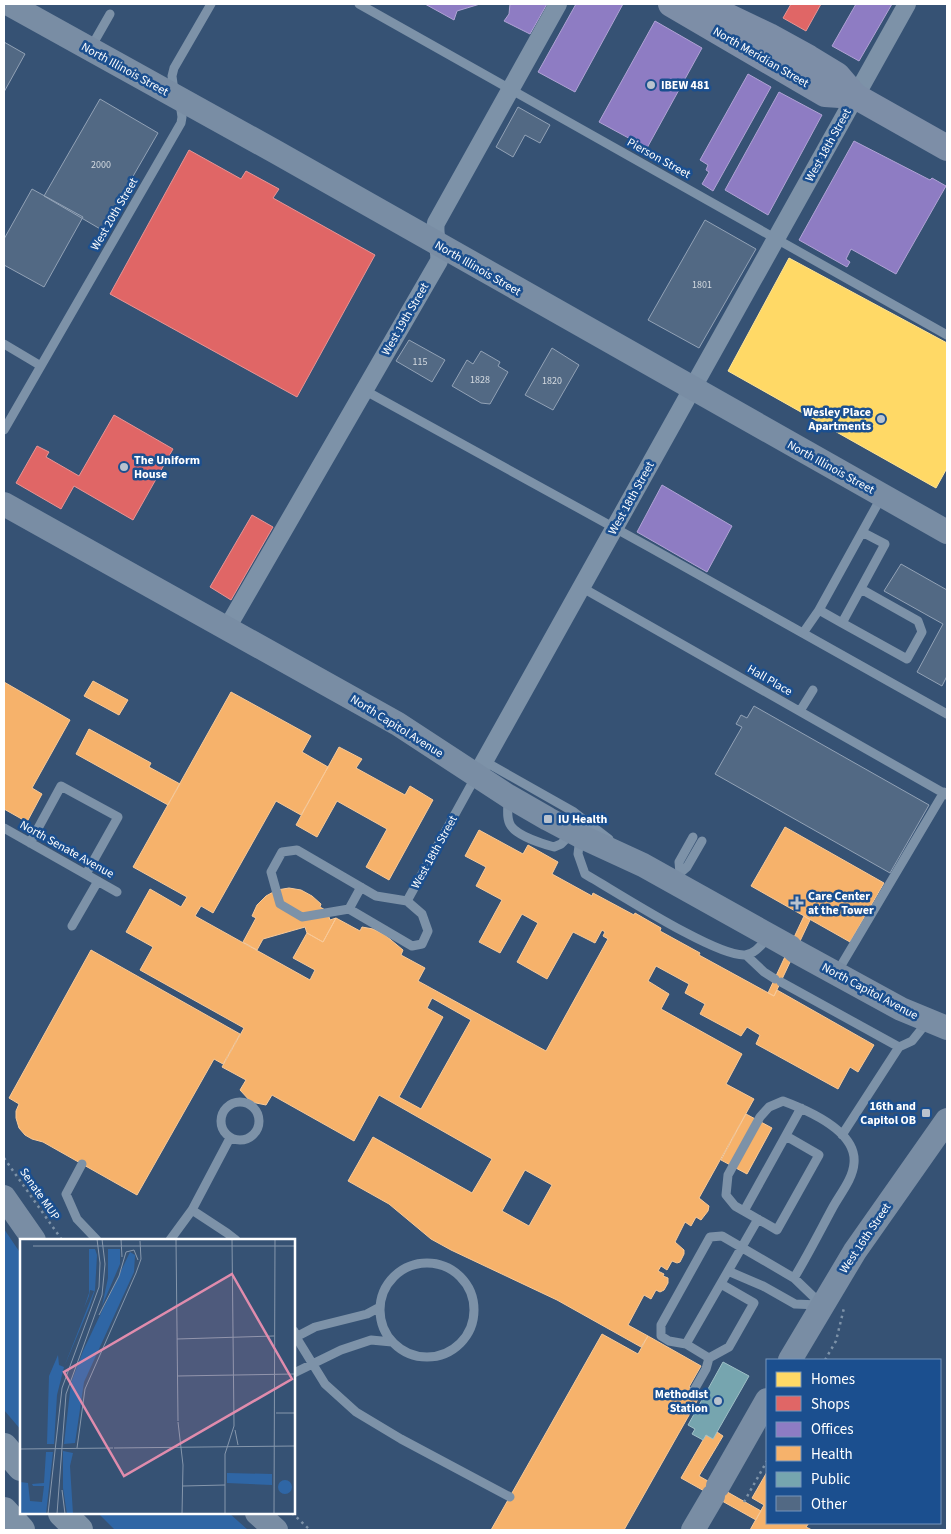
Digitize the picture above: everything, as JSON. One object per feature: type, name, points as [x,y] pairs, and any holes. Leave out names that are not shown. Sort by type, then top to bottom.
[{"type":"highway","points":[[4,1446],[20,1465]]},
{"type":"highway","points":[[4,1511],[21,1530]]},
{"type":"highway","points":[[63,1514],[79,1530]]},
{"type":"main road","name":"North Illinois Street","points":[[9,4],[947,532]]},
{"type":"main road","name":"North Meridian Street","points":[[671,4],[825,94],[855,96]]},
{"type":"main road","name":"North Meridian Street","points":[[702,4],[769,36],[837,75],[855,96],[947,148]]},
{"type":"main road","name":"North Capitol Avenue","points":[[4,504],[480,768],[508,796],[577,834],[643,865],[677,878],[785,945],[836,974],[901,1009],[938,1024]]},
{"type":"main road","name":"West 16th Street","points":[[791,1359],[833,1307],[855,1251],[947,1120]]},
{"type":"main road","points":[[4,1197],[33,1239]]},
{"type":"main road","points":[[693,1530],[766,1402]]},
{"type":"main road","points":[[259,1514],[276,1530]]},
{"type":"street","name":"West 19th Street","points":[[227,628],[439,261],[436,223],[558,4]]},
{"type":"street","name":"West 18th Street","points":[[480,768],[907,4]]},
{"type":"lane","name":"West 20th Street","points":[[4,430],[181,122],[182,108],[173,88],[173,71],[210,4]]},
{"type":"lane","name":"Pierson Street","points":[[359,4],[947,335]]},
{"type":"lane","points":[[90,49],[110,14]]},
{"type":"lane","points":[[4,344],[41,366]]},
{"type":"lane","points":[[364,390],[947,714]]},
{"type":"lane","points":[[803,633],[819,610],[882,496]]},
{"type":"lane","points":[[842,623],[886,544],[862,532]]},
{"type":"lane","name":"Hall Place","points":[[581,588],[945,793]]},
{"type":"lane","points":[[819,610],[907,659],[922,632],[918,621],[861,589]]},
{"type":"lane","points":[[800,711],[813,690]]},
{"type":"lane","points":[[480,768],[574,812],[643,865]]},
{"type":"lane","name":"West 18th Street","points":[[407,901],[480,768]]},
{"type":"lane","points":[[30,843],[61,786],[118,817],[86,874]]},
{"type":"lane","points":[[836,974],[921,825],[945,793]]},
{"type":"lane","name":"North Senate Avenue","points":[[4,828],[117,892]]},
{"type":"lane","points":[[577,834],[578,854],[585,874],[686,932],[724,951],[738,954],[746,955],[785,945]]},
{"type":"lane","points":[[677,878],[679,862],[697,839]]},
{"type":"lane","name":"West 18th Street","points":[[297,850],[376,896],[407,901],[422,914],[428,930],[422,944],[412,946],[349,909],[302,917],[280,904],[271,872],[282,852],[297,850]]},
{"type":"lane","points":[[72,926],[98,881]]},
{"type":"lane","points":[[349,909],[361,887]]},
{"type":"lane","points":[[746,955],[764,972],[899,1046]]},
{"type":"lane","points":[[842,1135],[899,1046],[912,1041],[938,1024]]},
{"type":"lane","points":[[240,1101],[252,1105],[259,1116],[258,1129],[249,1138],[242,1140],[230,1138],[225,1134],[220,1122],[224,1110],[228,1105],[240,1101]]},
{"type":"lane","points":[[786,1136],[819,1155],[777,1230],[734,1206],[726,1195],[728,1175],[760,1117],[769,1107],[783,1101],[801,1108],[838,1129],[850,1145],[854,1162],[847,1183],[794,1278]]},
{"type":"lane","points":[[744,1211],[801,1108]]},
{"type":"lane","points":[[171,1239],[192,1210],[230,1138]]},
{"type":"lane","points":[[82,1164],[66,1194],[77,1219],[96,1239]]},
{"type":"lane","points":[[192,1210],[235,1239]]},
{"type":"lane","points":[[686,1344],[758,1219]]},
{"type":"lane","points":[[709,1358],[686,1344],[670,1341],[661,1336],[661,1325],[710,1237],[722,1236],[794,1278],[833,1307]]},
{"type":"lane","points":[[433,1263],[447,1267],[460,1276],[469,1288],[474,1302],[474,1318],[469,1332],[460,1344],[448,1353],[434,1357],[418,1357],[404,1352],[392,1342],[385,1332],[381,1320],[380,1306],[384,1292],[392,1279],[404,1269],[418,1264],[433,1263]]},
{"type":"lane","points":[[728,1271],[763,1286],[795,1304],[833,1307]]},
{"type":"lane","points":[[694,1390],[706,1368],[709,1358],[729,1347],[754,1303],[721,1284]]},
{"type":"lane","points":[[295,1335],[315,1327],[367,1314],[380,1306]]},
{"type":"lane","points":[[295,1337],[325,1384],[356,1412],[401,1439],[510,1497]]},
{"type":"lane","points":[[295,1373],[341,1350],[372,1340],[392,1342]]},
{"type":"path","name":"Senate MUP","points":[[4,1158],[61,1239]]},
{"type":"path","points":[[827,1359],[836,1341],[833,1307]]},
{"type":"path","points":[[744,1502],[766,1464]]},
{"type":"path","points":[[293,1514],[310,1530]]},
{"type":"shaded area","points":[[4,1229],[20,1253],[20,1429],[4,1410]]},
{"type":"shaded area","points":[[99,1514],[230,1514],[248,1530],[115,1530]]},
{"type":"building: Homes","name":"Wesley Place Apartments","points":[[789,258],[947,343],[947,468],[936,488],[728,371]]},
{"type":"building: Shops","points":[[791,4],[821,4],[806,31],[783,18]]},
{"type":"building: Shops","points":[[189,150],[241,179],[246,171],[279,189],[273,198],[375,255],[297,397],[110,294]]},
{"type":"building: Shops","name":"The Uniform House","points":[[114,415],[173,449],[133,520],[74,486],[61,509],[16,483],[37,446],[49,452],[46,457],[79,476]]},
{"type":"building: Shops","points":[[252,515],[273,527],[231,600],[210,587]]},
{"type":"building: Offices","points":[[425,4],[480,4],[457,11],[454,20]]},
{"type":"building: Offices","points":[[510,4],[547,4],[530,34],[504,21],[509,14]]},
{"type":"building: Offices","points":[[576,4],[623,4],[575,92],[538,72]]},
{"type":"building: Offices","points":[[856,4],[892,4],[859,61],[832,46]]},
{"type":"building: Offices","name":"IBEW 481","points":[[655,21],[702,48],[647,148],[599,122]]},
{"type":"building: Offices","points":[[748,74],[771,87],[713,191],[702,184],[709,172],[706,170],[708,165],[700,160]]},
{"type":"building: Offices","points":[[779,92],[822,115],[768,215],[725,190]]},
{"type":"building: Offices","points":[[854,141],[930,180],[932,178],[946,186],[896,274],[851,249],[846,259],[850,262],[847,267],[799,240]]},
{"type":"building: Offices","points":[[662,485],[732,526],[707,572],[637,532]]},
{"type":"building: Health","points":[[93,681],[128,700],[119,715],[84,696]]},
{"type":"building: Health","points":[[4,682],[70,720],[32,788],[42,794],[27,822],[4,809]]},
{"type":"building: Health","points":[[231,692],[311,736],[302,752],[328,767],[301,815],[276,801],[213,913],[201,906],[195,916],[310,980],[315,970],[293,958],[307,933],[323,942],[336,918],[360,931],[362,927],[373,929],[385,935],[403,950],[401,955],[425,968],[418,981],[546,1051],[608,939],[603,936],[605,932],[602,930],[595,943],[573,932],[547,979],[517,962],[538,923],[522,914],[500,953],[479,942],[502,900],[476,886],[486,867],[465,856],[479,830],[523,854],[528,845],[558,862],[552,874],[592,896],[593,893],[634,915],[635,913],[661,928],[660,931],[700,953],[699,955],[774,996],[777,990],[874,1045],[858,1072],[850,1067],[838,1089],[756,1044],[760,1035],[747,1027],[741,1036],[700,1014],[705,1004],[685,993],[689,984],[656,966],[648,981],[669,994],[661,1009],[742,1054],[726,1084],[754,1099],[699,1198],[709,1206],[708,1211],[701,1220],[696,1217],[691,1226],[685,1222],[675,1242],[684,1250],[680,1262],[672,1261],[667,1270],[661,1266],[658,1271],[668,1278],[668,1283],[664,1290],[660,1292],[656,1290],[651,1299],[644,1295],[628,1325],[648,1336],[641,1347],[557,1300],[431,1239],[389,1204],[348,1181],[373,1137],[472,1193],[492,1159],[379,1095],[354,1141],[272,1095],[266,1105],[251,1102],[240,1090],[246,1080],[222,1067],[244,1028],[140,970],[153,947],[126,932],[150,889],[181,907],[187,897],[133,867]],"holes":[[[432,998],[471,1020],[421,1109],[399,1097],[443,1017],[427,1008]],[[525,1170],[552,1185],[529,1226],[502,1211]]]},
{"type":"building: Health","points":[[89,729],[151,763],[149,767],[180,784],[168,805],[76,754]]},
{"type":"building: Health","points":[[339,747],[362,759],[356,768],[405,795],[410,786],[433,800],[389,880],[366,867],[387,829],[337,801],[317,837],[296,825]]},
{"type":"building: Health","points":[[785,827],[884,883],[850,942],[751,886]]},
{"type":"building: Health","points":[[289,888],[301,890],[312,896],[321,904],[320,907],[327,911],[330,920],[336,918],[323,942],[307,933],[305,927],[263,939],[257,950],[243,942],[256,918],[252,916],[257,905],[266,896],[277,890]]},
{"type":"building: Health","points":[[804,916],[810,920],[774,996],[768,993]]},
{"type":"building: Health","points":[[91,950],[240,1034],[223,1064],[214,1059],[137,1195],[43,1142],[25,1135],[19,1128],[16,1118],[19,1104],[9,1098]]},
{"type":"building: Health","points":[[746,1114],[772,1128],[747,1174],[721,1160]]},
{"type":"building: Health","points":[[602,1334],[638,1354],[648,1336],[701,1366],[689,1387],[701,1394],[624,1530],[491,1530]]},
{"type":"building: Health","points":[[717,1432],[723,1436],[699,1476],[761,1511],[756,1520],[681,1478],[706,1435],[713,1439]]},
{"type":"building: Health","points":[[766,1474],[766,1524],[808,1524],[806,1527],[812,1530],[750,1530],[764,1505],[752,1498]]},
{"type":"building: Public","name":"Methodist Station","points":[[723,1362],[749,1376],[713,1439],[706,1435],[703,1440],[692,1434],[695,1429],[688,1425]]},
{"type":"building: Other","points":[[4,42],[25,54],[4,92]]},
{"type":"building: Other","points":[[100,99],[158,133],[102,230],[44,196]]},
{"type":"building: Other","points":[[518,107],[550,125],[540,143],[525,135],[513,157],[496,147]]},
{"type":"building: Other","points":[[32,189],[83,217],[44,287],[4,265],[4,239]]},
{"type":"building: Other","points":[[705,220],[756,249],[699,348],[648,320]]},
{"type":"building: Other","points":[[409,340],[445,360],[432,382],[396,361]]},
{"type":"building: Other","points":[[552,348],[579,365],[553,410],[525,395]]},
{"type":"building: Other","points":[[481,351],[500,362],[498,366],[508,372],[490,404],[481,403],[452,386],[467,360],[473,364]]},
{"type":"building: Other","points":[[901,564],[947,590],[947,676],[942,686],[917,672],[943,624],[884,591]]},
{"type":"building: Other","points":[[754,706],[929,805],[890,873],[715,774],[742,727],[736,724],[741,715],[747,718]]},
{"type":"place","name":"IBEW 481","points":[[651,85]]},
{"type":"place","name":"Wesley Place Apartments","points":[[881,419]]},
{"type":"place","name":"The Uniform House","points":[[124,467]]},
{"type":"place","name":"IU Health","points":[[548,819]]},
{"type":"place","name":"Care Center at the Tower","points":[[797,903]]},
{"type":"place","name":"16th and Capitol OB","points":[[926,1113]]},
{"type":"place","name":"Methodist Station","points":[[718,1401]]}]
